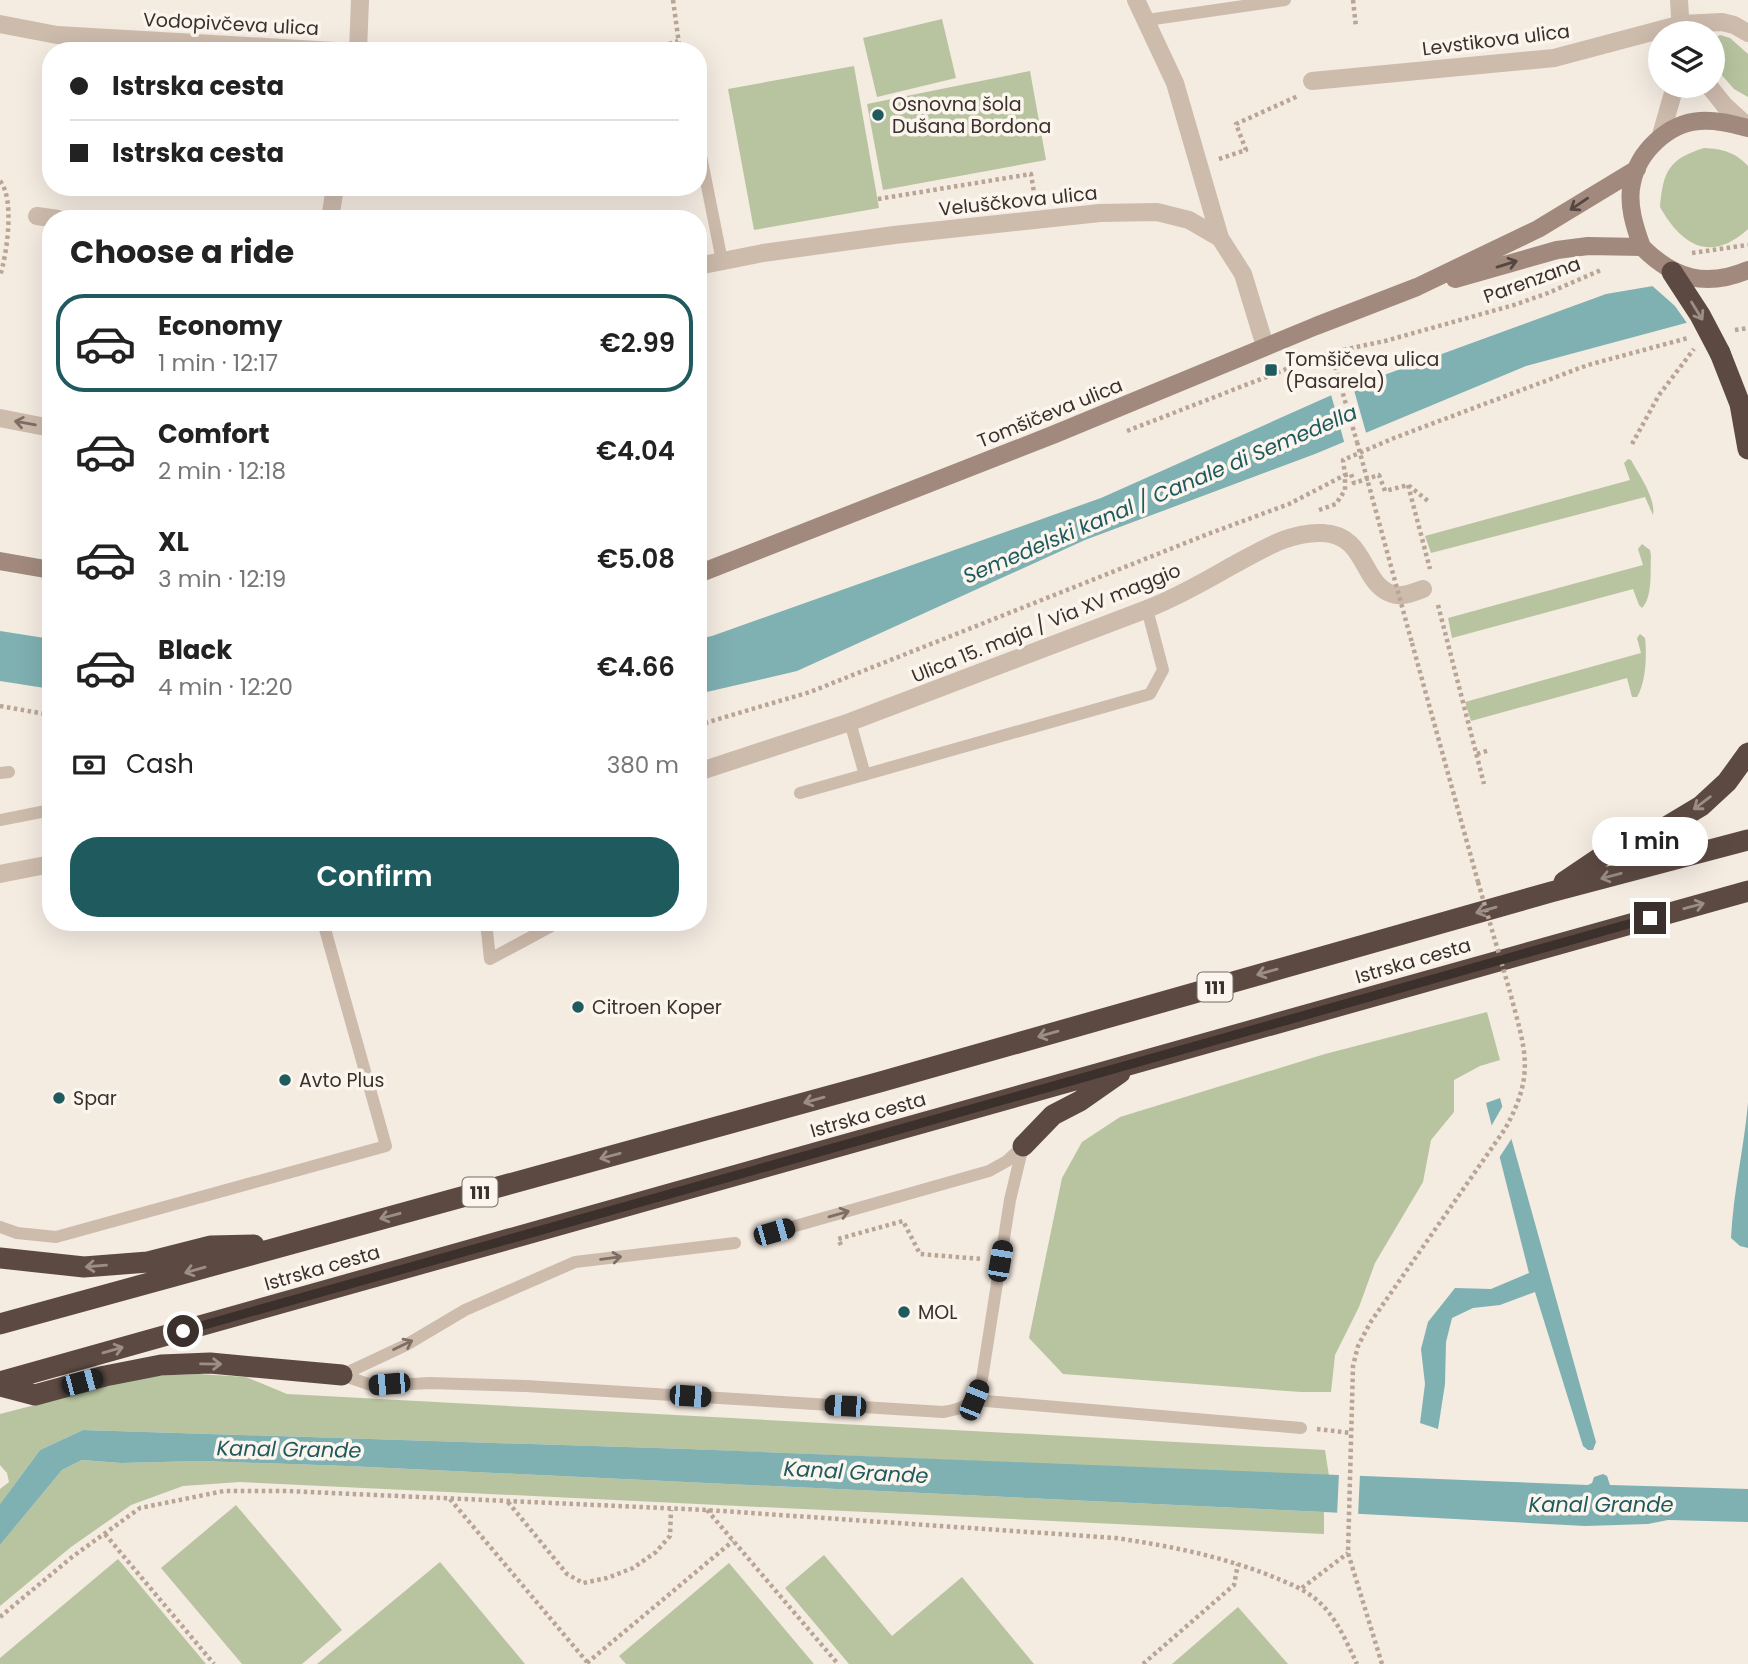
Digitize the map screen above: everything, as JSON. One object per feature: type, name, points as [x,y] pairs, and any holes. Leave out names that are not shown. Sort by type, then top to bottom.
[{"type":"highway","points":[[1676,263],[1720,353],[1740,404],[1748,449]]},
{"type":"highway","points":[[1551,892],[1604,855],[1661,830],[1701,806],[1727,782],[1748,754]]},
{"type":"highway","name":"Istrska cesta","points":[[0,1324],[880,1082],[1551,892],[1748,840]]},
{"type":"highway","name":"Istrska cesta","points":[[0,1384],[1748,891]]},
{"type":"highway","points":[[1023,1146],[1053,1115],[1080,1101],[1133,1064]]},
{"type":"highway","points":[[0,1258],[84,1267],[148,1262],[211,1246],[285,1245]]},
{"type":"highway","points":[[0,1384],[35,1395],[105,1376],[161,1365],[210,1363],[342,1375]]},
{"type":"street","points":[[358,42],[360,0]]},
{"type":"street","points":[[1136,0],[1175,83],[1220,238]]},
{"type":"street","points":[[1679,0],[1682,21]]},
{"type":"street","name":"Levstikova ulica","points":[[1725,23],[1748,33]]},
{"type":"street","name":"Vodopivčeva ulica","points":[[0,24],[57,35],[179,42]]},
{"type":"street","name":"Levstikova ulica","points":[[1312,81],[1554,58],[1648,38]]},
{"type":"street","points":[[1672,98],[1661,135],[1637,169],[1631,184],[1634,225],[1642,247],[1657,261],[1676,263],[1702,280],[1729,278],[1748,270]]},
{"type":"street","points":[[1719,98],[1748,127]]},
{"type":"street","points":[[1661,135],[1679,125],[1698,121],[1720,121],[1748,127]]},
{"type":"street","points":[[1417,287],[1538,229],[1637,169]]},
{"type":"street","name":"Veluščkova ulica","points":[[707,264],[894,235],[1100,213],[1157,212],[1189,220],[1220,238],[1243,274],[1265,346]]},
{"type":"street","points":[[37,216],[42,217]]},
{"type":"street","points":[[1417,287],[1474,274],[1527,257],[1588,246],[1642,247]]},
{"type":"street","name":"Tomšičeva ulica","points":[[707,570],[1042,439],[1265,346],[1417,287]]},
{"type":"street","points":[[0,418],[42,426]]},
{"type":"street","name":"Ulica 15. maja / Via XV maggio","points":[[707,769],[850,722],[1171,600],[1272,544],[1311,534],[1334,535],[1352,544],[1382,588],[1391,594],[1401,596],[1428,584]]},
{"type":"street","points":[[0,561],[42,568]]},
{"type":"street","points":[[0,874],[42,866]]},
{"type":"lane","points":[[1147,20],[1285,0]]},
{"type":"lane","points":[[707,186],[722,261]]},
{"type":"lane","points":[[800,793],[1150,694],[1163,670],[1147,609]]},
{"type":"lane","points":[[850,722],[865,775]]},
{"type":"lane","points":[[0,820],[42,812]]},
{"type":"lane","points":[[0,1227],[17,1233],[56,1237],[386,1146],[326,931]]},
{"type":"lane","points":[[487,931],[490,959],[542,931]]},
{"type":"lane","points":[[774,1232],[989,1171],[1007,1161],[1023,1146]]},
{"type":"lane","points":[[342,1375],[374,1386],[430,1382],[943,1412],[960,1409],[974,1400],[982,1379],[1010,1200],[1023,1146]]},
{"type":"lane","points":[[342,1375],[406,1345],[465,1310],[575,1262],[735,1243]]},
{"type":"lane","points":[[974,1400],[1301,1427]]},
{"type":"path","points":[[673,0],[678,41],[675,42]]},
{"type":"path","points":[[1353,0],[1356,27]]},
{"type":"path","points":[[1199,165],[1246,150],[1236,124],[1305,93],[1312,81]]},
{"type":"path","points":[[878,199],[1031,174]]},
{"type":"path","points":[[0,181],[9,202],[6,251],[0,276]]},
{"type":"path","points":[[1676,263],[1748,244]]},
{"type":"path","name":"Parenzana","points":[[1366,479],[1335,365],[1329,353],[1385,341],[1514,304],[1548,293],[1603,269]]},
{"type":"path","points":[[1726,332],[1748,328]]},
{"type":"path","points":[[1311,534],[1309,519],[1312,514],[1336,504],[1345,490],[1343,460],[1588,365],[1692,337],[1693,349],[1659,395],[1632,444]]},
{"type":"path","points":[[707,722],[810,692],[1289,503],[1345,475],[1351,474],[1354,483],[1379,475],[1385,491],[1408,485]]},
{"type":"path","points":[[1366,479],[1510,992],[1525,1058],[1525,1081],[1518,1105],[1506,1129],[1402,1275],[1370,1322],[1358,1346],[1351,1381],[1348,1553],[1382,1664]]},
{"type":"path","points":[[1408,485],[1428,501]]},
{"type":"path","points":[[1408,485],[1428,584]]},
{"type":"path","points":[[1437,601],[1484,784]]},
{"type":"path","points":[[1455,671],[1464,669]]},
{"type":"path","points":[[0,706],[42,713]]},
{"type":"path","points":[[1477,754],[1490,750]]},
{"type":"path","points":[[841,1245],[838,1239],[903,1221],[920,1254],[1000,1261]]},
{"type":"path","points":[[1301,1427],[1351,1433]]},
{"type":"path","points":[[0,1617],[140,1508],[224,1491],[287,1491],[707,1510],[1116,1538],[1169,1546],[1238,1564],[1302,1588],[1325,1608],[1345,1638],[1357,1664]]},
{"type":"path","points":[[449,1498],[587,1663],[733,1541]]},
{"type":"path","points":[[508,1502],[567,1574],[583,1583],[607,1578],[633,1568],[656,1552],[670,1536],[671,1510]]},
{"type":"path","points":[[707,1510],[838,1664]]},
{"type":"path","points":[[105,1534],[214,1664]]},
{"type":"path","points":[[1302,1588],[1348,1553]]},
{"type":"path","points":[[1143,1664],[1234,1585],[1238,1564]]},
{"type":"green space","points":[[942,19],[956,78],[877,97],[863,38]]},
{"type":"green space","points":[[1725,36],[1748,54],[1748,97],[1734,89],[1725,79]]},
{"type":"green space","points":[[854,66],[879,208],[754,230],[728,89]]},
{"type":"green space","points":[[1030,71],[1046,160],[883,190],[867,104]]},
{"type":"green space","points":[[1704,148],[1728,152],[1748,166],[1748,229],[1722,245],[1710,247],[1698,245],[1678,232],[1660,207],[1663,184],[1670,168],[1683,157]]},
{"type":"green space","points":[[1628,459],[1649,494],[1653,515],[1645,497],[1431,553],[1425,536],[1630,480],[1624,463]]},
{"type":"green space","points":[[1642,544],[1650,550],[1651,576],[1648,597],[1642,608],[1633,589],[1452,638],[1448,618],[1643,565],[1638,549]]},
{"type":"green space","points":[[1640,634],[1645,638],[1646,660],[1637,697],[1632,697],[1627,678],[1471,721],[1465,702],[1641,653],[1637,638]]},
{"type":"green space","points":[[1487,1012],[1500,1060],[1480,1066],[1454,1080],[1454,1112],[1431,1140],[1423,1182],[1375,1263],[1359,1307],[1335,1355],[1331,1392],[1063,1374],[1029,1338],[1062,1178],[1082,1142],[1120,1117],[1325,1054]]},
{"type":"green space","points":[[199,1374],[246,1377],[287,1394],[1325,1450],[1329,1476],[688,1449],[83,1430],[40,1450],[0,1504],[0,1489],[9,1482],[7,1473],[0,1465],[0,1414],[147,1376]]},
{"type":"green space","points":[[82,1460],[121,1463],[201,1461],[347,1466],[1324,1512],[1324,1534],[240,1482],[183,1486],[131,1505],[71,1547],[0,1606],[0,1545],[62,1470]]},
{"type":"green space","points":[[236,1505],[342,1630],[302,1664],[242,1664],[161,1568]]},
{"type":"green space","points":[[824,1555],[892,1636],[962,1577],[1034,1664],[849,1664],[785,1588]]},
{"type":"green space","points":[[118,1559],[206,1664],[0,1664],[0,1658]]},
{"type":"green space","points":[[440,1562],[525,1664],[317,1664]]},
{"type":"green space","points":[[729,1563],[814,1664],[626,1664],[619,1656]]},
{"type":"green space","points":[[1238,1607],[1288,1664],[1172,1664]]},
{"type":"water","name":"Semedelski kanal / Canale di Semedella","points":[[1665,284],[1697,320],[1526,366],[1315,454],[1085,540],[797,671],[707,692],[707,637],[1101,498],[1343,390],[1606,294]]},
{"type":"water","points":[[0,631],[42,638],[42,688],[0,681]]},
{"type":"water","points":[[1500,1098],[1596,1442],[1593,1450],[1583,1446],[1535,1292],[1500,1305],[1473,1308],[1452,1318],[1446,1342],[1445,1384],[1438,1429],[1420,1423],[1425,1384],[1421,1349],[1428,1322],[1455,1288],[1491,1289],[1529,1273],[1486,1103]]},
{"type":"water","points":[[1748,1103],[1748,1248],[1740,1246],[1731,1238]]},
{"type":"water","name":"Kanal Grande","points":[[83,1430],[688,1449],[1588,1485],[1594,1477],[1603,1474],[1607,1476],[1610,1485],[1748,1489],[1748,1522],[1668,1520],[1648,1524],[1585,1526],[347,1466],[201,1461],[121,1463],[82,1460],[62,1470],[0,1545],[0,1504],[40,1450]]},
{"type":"pier","points":[[1748,262],[1748,320],[1689,326],[1675,306],[1649,283]]},
{"type":"pier","points":[[1352,383],[1367,436],[1345,445],[1330,391]]},
{"type":"pier","points":[[1505,1102],[1514,1135],[1497,1161],[1489,1130]]},
{"type":"pier","points":[[1339,1473],[1360,1474],[1358,1517],[1337,1516]]},
{"type":"place","name":"Osnovna šola Dušana Bordona","points":[[878,115]]},
{"type":"place","name":"Tomšičeva ulica (Pasarela)","points":[[1271,370]]},
{"type":"place","name":"Citroen Koper","points":[[578,1007]]},
{"type":"place","name":"Avto Plus","points":[[285,1080]]},
{"type":"place","name":"Spar","points":[[59,1098]]},
{"type":"place","name":"MOL","points":[[904,1312]]},
{"type":"route","points":[[183,1331],[1650,918]]}]
